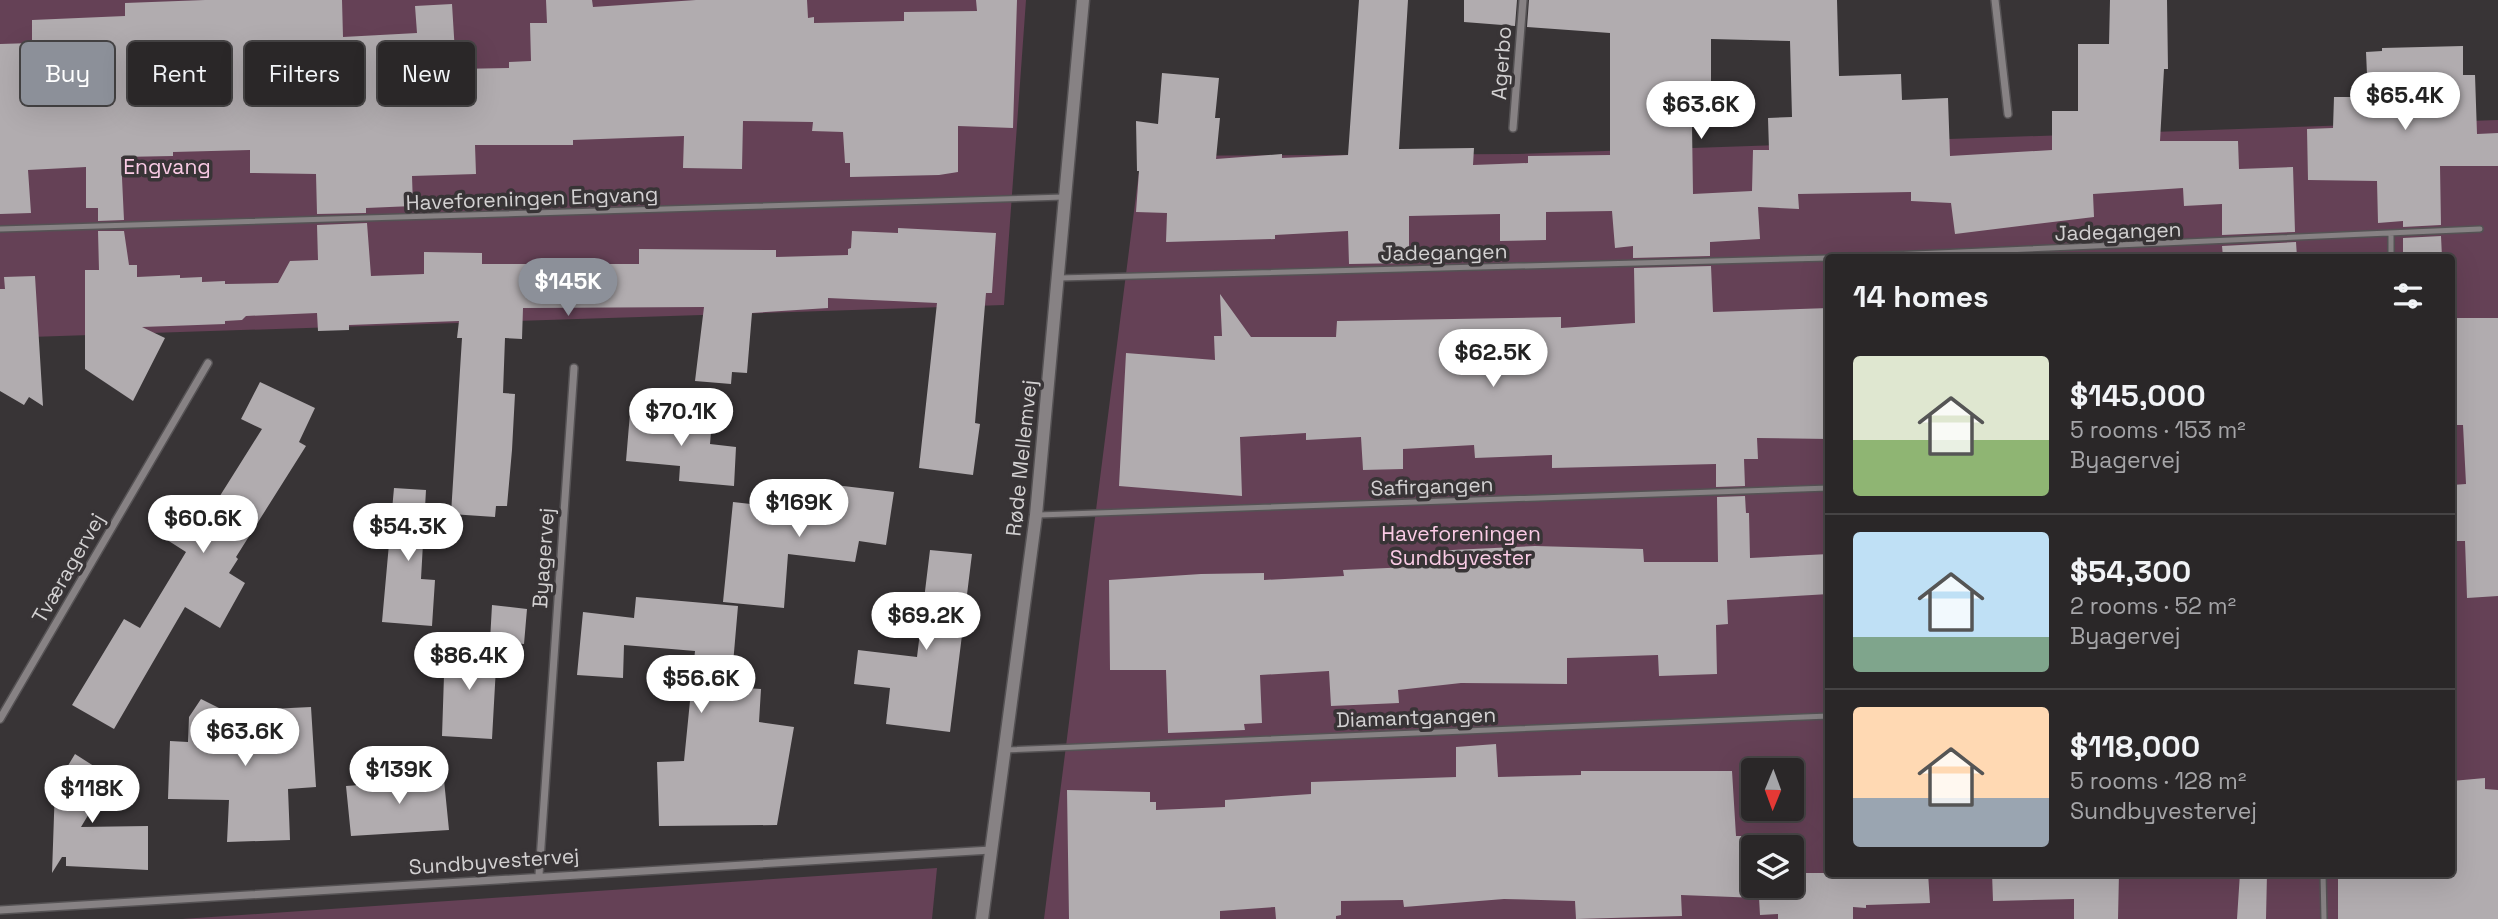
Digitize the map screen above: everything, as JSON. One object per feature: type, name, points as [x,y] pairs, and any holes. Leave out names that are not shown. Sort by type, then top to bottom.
[{"type":"street","name":"Røde Mellemvej","points":[[982,919],[1035,515],[1083,0]]},
{"type":"street","name":"Agerbo","points":[[1513,128],[1523,0]]},
{"type":"street","points":[[1995,0],[2008,114]]},
{"type":"street","name":"Tværagervej","points":[[0,719],[208,363]]},
{"type":"street","name":"Byagervej","points":[[539,875],[574,368]]},
{"type":"street","name":"Sundbyvestervej","points":[[0,910],[539,875],[991,850]]},
{"type":"lane","name":"Haveforeningen Engvang","points":[[0,229],[1065,197]]},
{"type":"lane","name":"Jadegangen","points":[[1920,254],[2480,229]]},
{"type":"lane","points":[[2391,235],[2391,254]]},
{"type":"lane","name":"Jadegangen","points":[[1059,278],[1825,258]]},
{"type":"lane","name":"Safirgangen","points":[[1035,515],[1825,488]]},
{"type":"lane","name":"Diamantgangen","points":[[1004,750],[1825,716]]},
{"type":"lane","points":[[2323,877],[2323,919]]},
{"type":"green space","name":"Engvang","points":[[0,0],[1026,0],[1004,305],[0,338]]},
{"type":"green space","name":"Haveforeningen Sundbyvester","points":[[2498,120],[2498,919],[1044,919],[1141,156],[1517,154]]},
{"type":"green space","points":[[937,868],[932,919],[182,919]]},
{"type":"building","points":[[342,0],[343,37],[417,33],[415,6],[452,4],[454,42],[378,42],[378,105],[475,105],[475,69],[509,68],[509,62],[531,61],[530,23],[547,23],[546,0],[592,0],[593,7],[696,0],[807,0],[808,18],[814,17],[814,23],[904,21],[904,12],[977,11],[976,0],[1017,0],[1013,128],[958,126],[958,172],[939,175],[850,177],[850,163],[845,163],[843,132],[812,131],[813,122],[743,121],[742,169],[683,168],[684,136],[573,140],[573,145],[475,145],[476,174],[412,176],[413,206],[366,208],[366,213],[317,214],[316,174],[250,173],[250,150],[173,152],[173,156],[121,157],[124,220],[98,221],[98,208],[86,208],[86,167],[28,170],[31,213],[0,214],[0,44],[21,43],[21,105],[114,105],[114,42],[32,42],[32,20],[125,16],[125,3]]},
{"type":"building","points":[[1359,0],[1408,0],[1399,149],[1474,148],[1473,165],[1528,163],[1528,156],[1610,155],[1610,33],[1527,27],[1529,0],[1837,0],[1839,76],[1901,74],[1902,100],[1948,98],[1950,156],[2052,150],[2052,111],[2078,111],[2078,44],[2109,44],[2110,0],[2167,0],[2168,69],[2164,69],[2160,141],[2238,141],[2239,169],[2293,167],[2295,232],[2222,235],[2222,204],[2184,206],[2183,188],[2093,194],[2094,217],[1955,234],[1951,203],[1911,201],[1911,192],[1798,194],[1799,209],[1758,207],[1760,239],[1710,242],[1710,256],[1633,258],[1633,246],[1615,248],[1612,211],[1546,212],[1546,240],[1500,241],[1500,214],[1409,216],[1409,263],[1349,264],[1348,231],[1275,235],[1275,239],[1166,242],[1167,213],[1136,212],[1139,171],[1136,121],[1158,124],[1162,73],[1219,78],[1215,118],[1220,118],[1216,159],[1282,154],[1282,158],[1348,155]],"holes":[[[1711,39],[1790,41],[1792,117],[1768,118],[1769,150],[1753,150],[1752,191],[1693,194],[1692,125],[1711,125]]]},
{"type":"building","points":[[1464,0],[1517,0],[1515,26],[1464,22]]},
{"type":"building","points":[[2463,46],[2463,75],[2475,75],[2477,134],[2498,133],[2498,166],[2440,166],[2441,225],[2403,227],[2403,221],[2378,223],[2377,181],[2308,180],[2307,129],[2333,128],[2334,97],[2368,97],[2366,52],[2382,51],[2382,48]]},
{"type":"building","points":[[367,223],[371,276],[424,274],[424,252],[482,253],[482,264],[639,264],[639,249],[776,250],[776,257],[848,255],[852,231],[898,233],[898,228],[996,233],[992,293],[986,293],[975,423],[980,424],[973,475],[919,468],[937,303],[828,298],[828,308],[752,313],[747,373],[732,372],[731,384],[695,381],[704,307],[523,308],[522,339],[505,338],[503,393],[515,394],[512,450],[507,506],[496,506],[495,517],[451,514],[462,338],[457,338],[459,321],[349,325],[349,330],[318,331],[317,313],[246,316],[242,320],[225,321],[225,324],[142,327],[165,338],[133,401],[85,369],[85,270],[99,270],[98,231],[124,231],[129,265],[137,265],[137,277],[180,275],[180,278],[202,277],[202,282],[225,281],[225,284],[278,283],[290,261],[318,260],[317,225]]},
{"type":"building","points":[[2441,236],[2442,254],[2403,254],[2403,238]]},
{"type":"building","points":[[2296,242],[2297,254],[2223,254],[2222,246]]},
{"type":"building","points":[[1711,266],[1713,312],[1825,308],[1825,439],[1757,438],[1758,459],[1744,459],[1745,486],[1716,487],[1716,464],[1552,468],[1552,455],[1475,458],[1474,445],[1403,449],[1403,469],[1363,470],[1361,437],[1306,440],[1306,433],[1240,437],[1242,496],[1119,486],[1126,353],[1215,360],[1214,336],[1222,336],[1220,294],[1251,337],[1336,337],[1337,321],[1561,317],[1561,328],[1635,323],[1634,268]]},
{"type":"building","points":[[35,276],[43,406],[29,397],[24,405],[0,391],[0,289],[5,289],[4,277]]},
{"type":"building","points":[[2455,318],[2498,318],[2498,596],[2467,598],[2465,541],[2455,541],[2455,485],[2466,484],[2463,425],[2455,425]]},
{"type":"building","points":[[260,382],[315,408],[299,442],[306,446],[236,557],[238,559],[229,573],[245,583],[220,628],[185,607],[114,729],[72,705],[124,619],[140,628],[186,552],[150,529],[165,504],[201,526],[262,429],[241,419]]},
{"type":"building","points":[[630,413],[712,420],[710,444],[736,447],[734,486],[679,481],[680,466],[626,461]]},
{"type":"building","points":[[818,483],[894,492],[886,545],[859,541],[855,562],[788,554],[784,608],[723,602],[733,502],[814,511]]},
{"type":"building","points":[[394,488],[426,490],[421,579],[435,580],[432,626],[382,622]]},
{"type":"building","points":[[1745,496],[1746,513],[1749,513],[1750,558],[1825,554],[1825,594],[1727,600],[1728,624],[1716,625],[1717,674],[1659,676],[1658,655],[1567,658],[1567,684],[1461,683],[1398,690],[1399,703],[1331,706],[1329,671],[1260,675],[1262,723],[1244,724],[1245,730],[1168,733],[1166,670],[1110,670],[1109,580],[1201,574],[1264,573],[1264,580],[1344,576],[1343,570],[1432,566],[1431,551],[1535,546],[1643,549],[1644,562],[1718,562],[1717,497]]},
{"type":"building","points":[[930,550],[972,554],[950,732],[886,724],[890,688],[854,684],[858,650],[917,657]]},
{"type":"building","points":[[636,597],[738,606],[731,687],[761,689],[759,722],[794,727],[777,825],[659,826],[657,762],[684,761],[695,651],[624,645],[623,678],[577,675],[583,612],[634,618]]},
{"type":"building","points":[[492,605],[527,609],[524,644],[490,641]]},
{"type":"building","points":[[445,645],[497,649],[492,739],[442,736]]},
{"type":"building","points":[[201,699],[273,735],[270,709],[311,707],[316,787],[288,789],[290,840],[227,842],[229,800],[168,799],[170,741],[188,742],[189,717]]},
{"type":"building","points":[[1496,744],[1498,777],[1581,775],[1581,771],[1732,771],[1736,836],[1741,836],[1741,897],[1681,895],[1682,916],[1576,919],[1575,901],[1504,899],[1404,907],[1403,900],[1341,901],[1341,915],[1336,916],[1336,919],[1276,919],[1275,907],[1220,911],[1220,919],[1069,919],[1067,790],[1150,792],[1150,802],[1156,802],[1156,810],[1225,807],[1225,800],[1311,794],[1311,782],[1456,777],[1456,747]]},
{"type":"building","points":[[75,754],[111,777],[81,827],[148,826],[148,870],[66,866],[66,857],[62,857],[52,873],[55,787]]},
{"type":"building","points":[[443,770],[449,830],[351,836],[346,786],[413,781],[412,772]]},
{"type":"building","points":[[2485,778],[2485,789],[2498,790],[2498,919],[2338,919],[2338,878],[2455,877],[2455,781]]},
{"type":"building","points":[[1804,873],[1825,873],[1825,877],[1928,877],[1930,903],[1853,907],[1853,919],[1778,919],[1778,914],[1760,915],[1759,898],[1804,898]]},
{"type":"building","points":[[1992,877],[2119,877],[2118,919],[2074,919],[2074,899],[1993,901]]},
{"type":"building","points":[[2240,877],[2267,877],[2266,919],[2237,919]]}]
